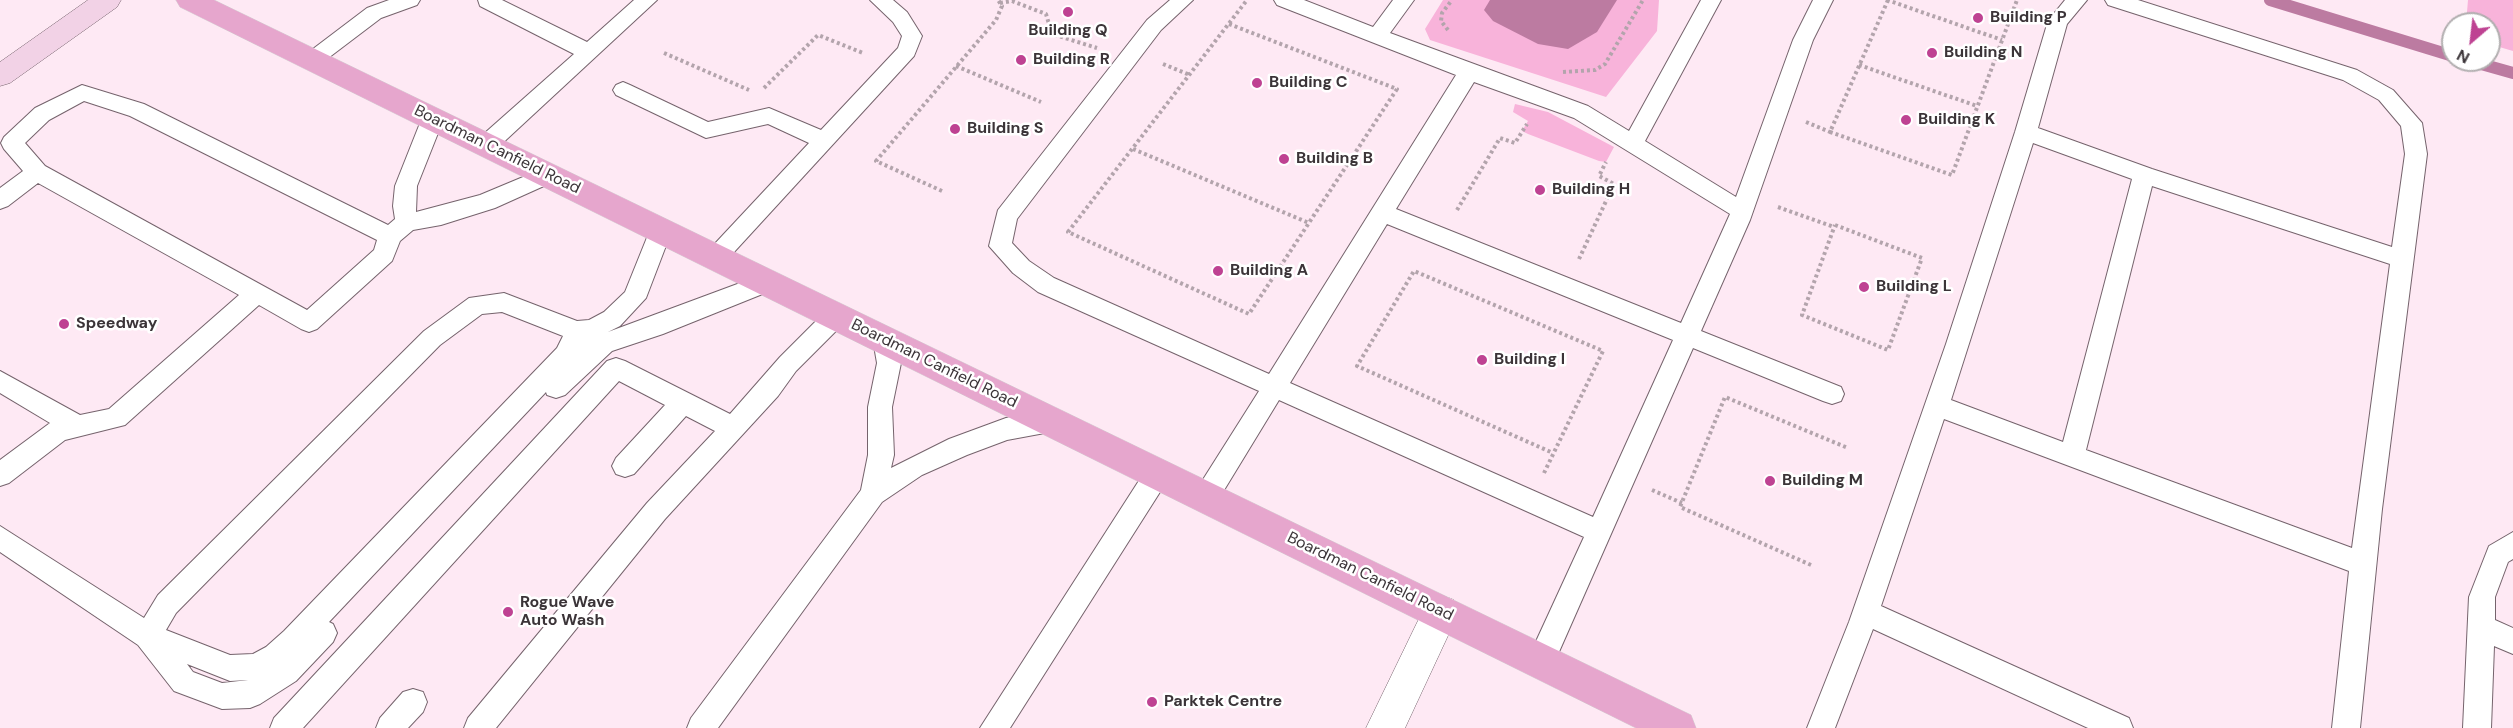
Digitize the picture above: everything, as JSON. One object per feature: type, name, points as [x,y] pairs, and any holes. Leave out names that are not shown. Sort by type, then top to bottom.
[{"type":"main road","name":"Boardman Canfield Road","points":[[190,0],[1677,728]]},
{"type":"street","points":[[0,76],[107,0]]},
{"type":"street","points":[[1385,728],[1441,612]]},
{"type":"lane","points":[[486,145],[647,0]]},
{"type":"lane","points":[[716,257],[907,51],[912,36],[903,21],[880,0]]},
{"type":"lane","points":[[1183,0],[1154,25],[1006,216],[1000,246],[1021,267],[1046,285],[1600,532]]},
{"type":"lane","points":[[1284,0],[1469,72],[1581,112],[1745,203]]},
{"type":"lane","points":[[1377,37],[1404,0]]},
{"type":"lane","points":[[1633,142],[1711,0]]},
{"type":"lane","points":[[1541,661],[1745,203],[1803,40],[1823,0]]},
{"type":"lane","points":[[1821,728],[1865,612],[1936,406],[2026,132],[2058,21],[2077,0]]},
{"type":"lane","points":[[2115,0],[2350,75],[2386,95],[2411,123],[2416,154],[2363,564],[2346,728]]},
{"type":"lane","points":[[488,1],[589,52]]},
{"type":"lane","points":[[312,60],[374,14],[397,2]]},
{"type":"lane","points":[[1206,497],[1273,385],[1469,72]]},
{"type":"lane","points":[[623,90],[706,130],[769,116],[824,140]]},
{"type":"lane","points":[[433,118],[406,186],[398,229],[384,255],[309,322],[37,172],[12,143],[42,114],[82,93],[137,110],[398,229],[487,202],[547,175]]},
{"type":"lane","points":[[2026,132],[2144,175],[2402,260]]},
{"type":"lane","points":[[0,200],[37,172]]},
{"type":"lane","points":[[2072,456],[2144,175]]},
{"type":"lane","points":[[1381,212],[1832,394]]},
{"type":"lane","points":[[0,538],[148,636],[230,668],[255,667],[276,656],[565,355],[612,319],[634,298],[661,230]]},
{"type":"lane","points":[[148,636],[166,604],[432,338],[477,305],[504,302],[546,321],[591,335],[767,282]]},
{"type":"lane","points":[[0,475],[58,431],[116,418],[257,293]]},
{"type":"lane","points":[[478,728],[656,511],[733,428],[788,364],[836,316]]},
{"type":"lane","points":[[591,335],[616,368],[733,428]]},
{"type":"lane","points":[[148,636],[184,682],[222,696],[250,695],[286,672],[572,371],[591,335]]},
{"type":"lane","points":[[873,494],[881,455],[880,407],[889,363],[885,340]]},
{"type":"lane","points":[[284,728],[616,368]]},
{"type":"lane","points":[[0,381],[78,427]]},
{"type":"lane","points":[[625,466],[683,402]]},
{"type":"lane","points":[[1936,406],[2363,564]]},
{"type":"lane","points":[[701,728],[873,494],[913,467],[958,447],[1006,429],[1052,422]]},
{"type":"lane","points":[[994,728],[1158,473]]},
{"type":"lane","points":[[2477,728],[2482,597],[2498,554],[2513,544]]},
{"type":"lane","points":[[1865,612],[2119,728]]},
{"type":"lane","points":[[2480,627],[2513,640]]},
{"type":"lane","points":[[390,728],[413,702]]},
{"type":"path","points":[[1229,24],[1397,89],[1249,315],[1068,232],[1247,0]]},
{"type":"path","points":[[1449,31],[1441,21],[1442,13],[1452,0]]},
{"type":"path","points":[[1553,72],[1595,70],[1605,64],[1643,0]]},
{"type":"path","points":[[2002,40],[1888,0],[1830,132],[1952,175],[2017,0]]},
{"type":"path","points":[[942,191],[876,161],[996,20],[1002,6],[999,2],[1012,1],[1046,14],[1052,34],[1089,45]]},
{"type":"path","points":[[664,53],[758,94],[818,35],[869,56],[903,21]]},
{"type":"path","points":[[1859,64],[1977,106]]},
{"type":"path","points":[[956,66],[1041,102]]},
{"type":"path","points":[[1454,214],[1500,138],[1515,143],[1528,121]]},
{"type":"path","points":[[1133,148],[1310,223]]},
{"type":"path","points":[[1577,263],[1614,184],[1599,176],[1610,156]]},
{"type":"path","points":[[1745,203],[1834,227],[1835,225],[1922,258],[1888,350],[1802,315],[1834,227]]},
{"type":"path","points":[[1414,271],[1603,351],[1553,453],[1358,366],[1414,271]]},
{"type":"path","points":[[1811,565],[1680,507],[1725,397],[1848,448]]},
{"type":"shaded area","points":[[1443,0],[1659,0],[1657,31],[1606,97],[1430,40],[1425,29]]},
{"type":"shaded area","points":[[1490,0],[1617,0],[1597,32],[1568,49],[1538,44],[1493,21],[1484,10]]},
{"type":"shaded area","points":[[2468,0],[2513,0],[2513,51],[2501,48],[2501,12],[2467,12]]},
{"type":"shaded area","points":[[1515,104],[1548,112],[1614,147],[1606,162],[1599,161],[1528,134],[1522,131],[1528,121],[1513,112]]},
{"type":"waterway","points":[[2270,0],[2441,52]]},
{"type":"waterway","points":[[2501,70],[2513,73]]},
{"type":"place","name":"Building Q","points":[[1068,12]]},
{"type":"place","name":"Building P","points":[[1978,18]]},
{"type":"place","name":"Building N","points":[[1932,53]]},
{"type":"place","name":"Building R","points":[[1021,60]]},
{"type":"place","name":"Building C","points":[[1257,83]]},
{"type":"place","name":"Building K","points":[[1906,120]]},
{"type":"place","name":"Building S","points":[[955,129]]},
{"type":"place","name":"Building B","points":[[1284,159]]},
{"type":"place","name":"Building H","points":[[1540,190]]},
{"type":"place","name":"Building A","points":[[1218,271]]},
{"type":"place","name":"Building L","points":[[1864,287]]},
{"type":"place","name":"Speedway","points":[[64,324]]},
{"type":"place","name":"Building I","points":[[1482,360]]},
{"type":"place","name":"Building M","points":[[1770,481]]},
{"type":"place","name":"Rogue Wave Auto Wash","points":[[508,612]]},
{"type":"place","name":"Parktek Centre","points":[[1152,702]]}]
